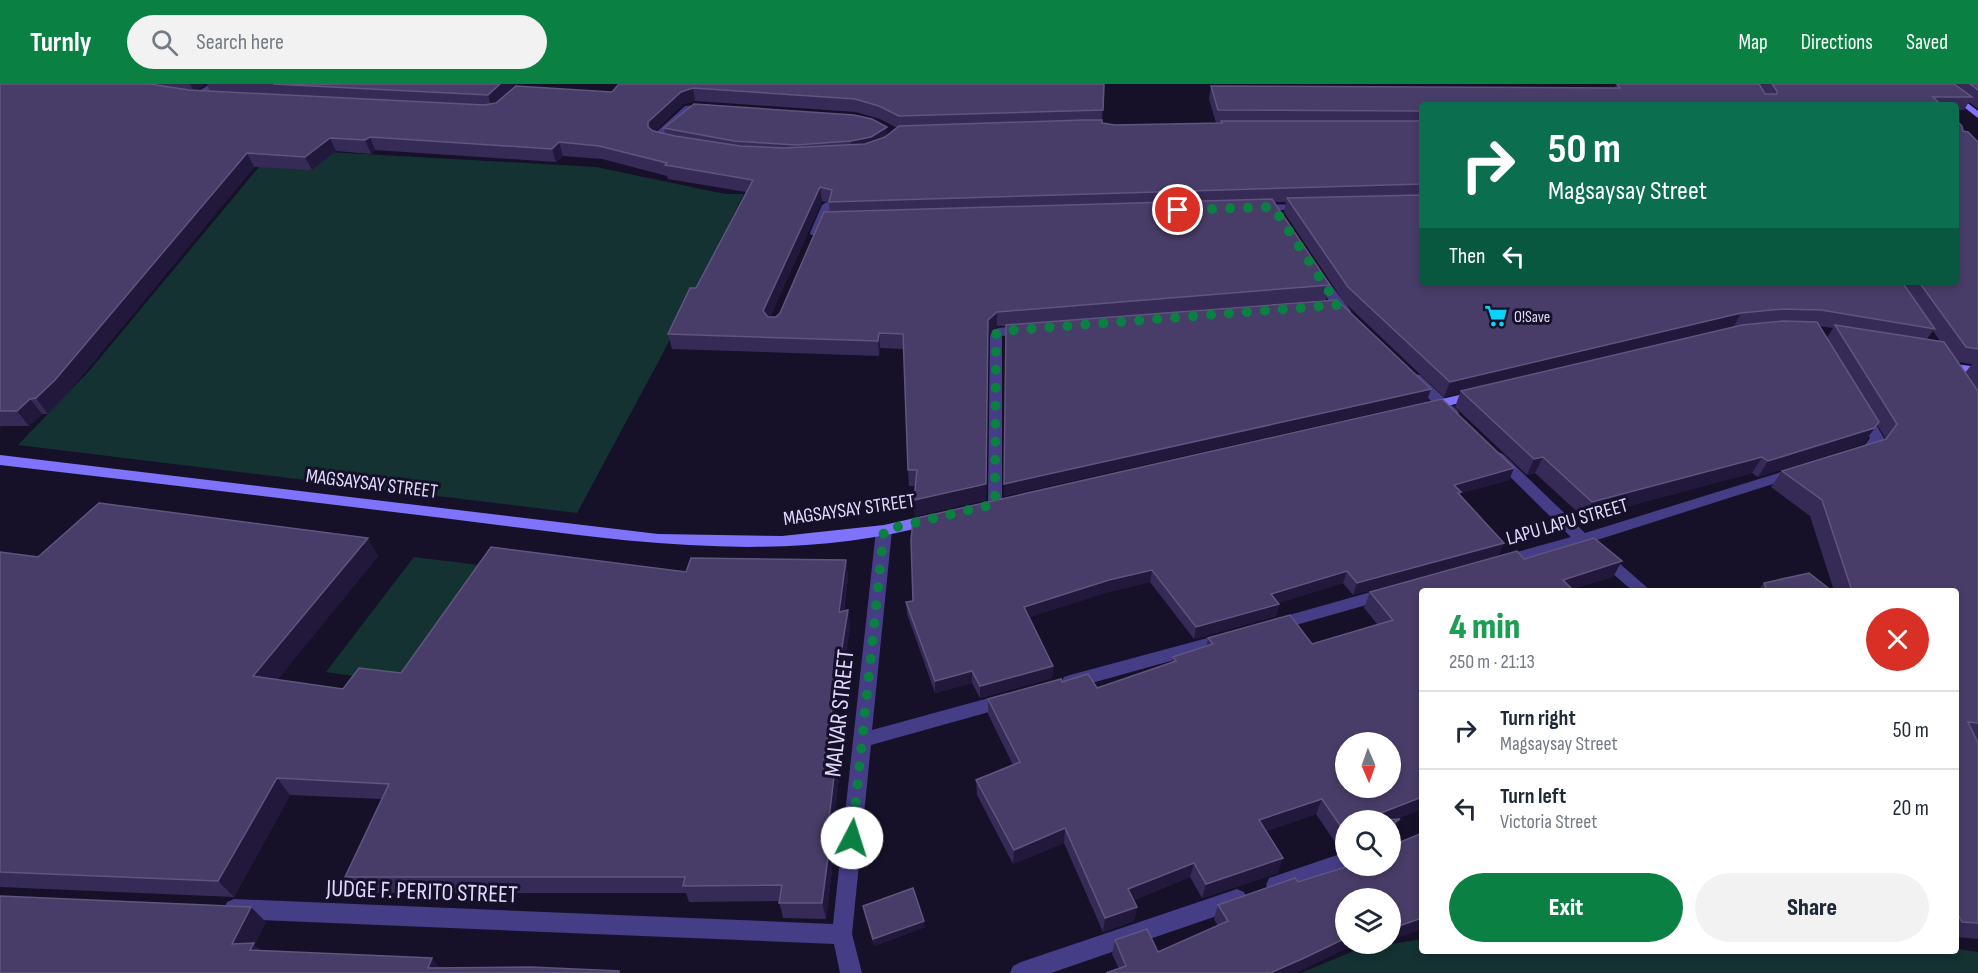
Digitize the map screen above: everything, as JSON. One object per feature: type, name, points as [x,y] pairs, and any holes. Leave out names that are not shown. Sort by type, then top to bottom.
[{"type":"street","points":[[196,97],[216,84]]},
{"type":"street","points":[[1938,84],[1978,115]]},
{"type":"street","points":[[185,95],[220,98]]},
{"type":"street","points":[[677,145],[656,137],[688,108],[718,108]]},
{"type":"street","points":[[811,242],[826,221],[827,205]]},
{"type":"street","points":[[1250,208],[1277,212],[1319,206]]},
{"type":"street","points":[[1312,266],[1332,306],[1354,320]]},
{"type":"street","points":[[995,504],[996,334],[1002,331],[1036,328]]},
{"type":"street","points":[[1960,384],[1946,363],[1978,370]]},
{"type":"street","points":[[1402,366],[1461,421]]},
{"type":"street","points":[[1407,411],[1488,393]]},
{"type":"street","points":[[1847,456],[1869,449],[1878,438],[1853,399]]},
{"type":"street","points":[[1485,445],[1582,539],[1639,588]]},
{"type":"street","name":"MAGSAYSAY STREET","points":[[0,460],[658,539],[782,541],[884,530],[951,514]]},
{"type":"street","name":"LAPU LAPU STREET","points":[[1491,565],[1582,539],[1814,466]]},
{"type":"street","name":"MALVAR STREET","points":[[851,973],[842,934],[884,530]]},
{"type":"street","points":[[1262,629],[1399,590]]},
{"type":"street","points":[[1056,686],[1239,635]]},
{"type":"street","points":[[862,741],[1022,696]]},
{"type":"street","points":[[1021,973],[1335,865]]},
{"type":"street","name":"JUDGE F. PERITO STREET","points":[[214,908],[842,934]]},
{"type":"green space","points":[[274,149],[596,167],[725,194],[744,194],[662,355],[577,513],[18,445],[90,370]]},
{"type":"green space","points":[[414,557],[479,565],[398,682],[326,672]]},
{"type":"green space","points":[[1419,940],[1419,954],[1959,954],[1959,949],[1978,952],[1978,973],[1301,973],[1346,954],[1401,954],[1401,942]]},
{"type":"building","points":[[0,84],[150,84],[189,90],[484,105],[496,103],[516,86],[612,92],[619,84],[1104,84],[1103,110],[899,116],[879,106],[855,99],[693,88],[681,92],[648,122],[648,127],[653,131],[675,136],[740,146],[784,148],[865,144],[885,137],[899,126],[1083,120],[1102,120],[1102,123],[1115,125],[1222,123],[1221,121],[1419,121],[1419,184],[829,202],[832,190],[820,187],[763,311],[768,317],[776,317],[780,313],[824,212],[1272,199],[1330,285],[997,312],[988,320],[986,484],[914,500],[917,470],[908,470],[903,334],[879,333],[878,341],[668,334],[690,288],[696,288],[753,180],[665,165],[667,163],[599,146],[559,142],[552,149],[370,137],[365,140],[330,138],[305,157],[247,153],[55,380],[36,398],[30,399],[17,411],[0,411]]},
{"type":"building","points":[[273,84],[500,84],[488,95]]},
{"type":"building","points":[[1617,84],[1759,84],[1765,94],[1777,94],[1772,84],[1954,84],[1972,97],[1933,97],[1938,102],[1419,102],[1419,111],[1218,110],[1211,86],[1620,88]]},
{"type":"building","points":[[1970,84],[1978,84],[1978,90]]},
{"type":"building","points":[[694,104],[854,115],[872,119],[887,127],[871,137],[851,141],[796,145],[734,141],[664,128]]},
{"type":"building","points":[[1959,123],[1963,131],[1968,132],[1978,142],[1978,349],[1966,347],[1921,285],[1959,285]]},
{"type":"building","points":[[1419,195],[1419,285],[1904,285],[1935,329],[1821,310],[1782,309],[1741,313],[1450,382],[1348,287],[1287,198]]},
{"type":"building","points":[[1337,300],[1431,389],[1004,484],[1006,325]]},
{"type":"building","points":[[1782,321],[1817,322],[1879,422],[1874,428],[1768,461],[1762,457],[1592,502],[1543,457],[1534,459],[1461,391],[1742,325]]},
{"type":"building","points":[[1835,325],[1944,342],[1978,391],[1978,723],[1968,722],[1978,743],[1978,923],[1962,922],[1959,916],[1959,588],[1851,588],[1822,500],[1782,471],[1886,439],[1897,424]]},
{"type":"building","points":[[1442,399],[1514,468],[1454,485],[1461,492],[1458,493],[1504,543],[1357,583],[1347,571],[1271,594],[1279,604],[1196,627],[1152,570],[1109,580],[1024,607],[1053,666],[980,686],[972,671],[935,681],[906,602],[913,601],[911,540],[913,519]]},
{"type":"building","points":[[99,503],[368,538],[253,676],[343,689],[359,668],[401,673],[491,547],[686,572],[691,558],[846,560],[839,612],[848,610],[824,759],[836,759],[829,819],[833,819],[822,903],[779,903],[782,885],[683,886],[685,877],[345,877],[389,784],[277,778],[218,881],[0,872],[0,552],[38,557]]},
{"type":"building","points":[[1594,538],[1622,561],[1563,580],[1571,588],[1419,588],[1419,798],[1389,810],[1335,810],[1335,818],[1322,799],[1259,820],[1283,858],[1206,884],[1194,863],[1128,889],[1137,907],[1105,918],[1065,828],[1014,850],[976,780],[1020,762],[988,699],[1088,674],[1097,688],[1176,661],[1173,657],[1213,644],[1208,638],[1290,615],[1312,644],[1393,620],[1370,592],[1517,551],[1524,559]]},
{"type":"building","points":[[1809,573],[1828,588],[1766,588],[1764,583]]},
{"type":"building","points":[[1419,834],[1419,919],[1401,925],[1401,888],[1335,888],[1335,943],[1270,973],[1106,973],[1126,966],[1115,940],[1147,929],[1158,952],[1228,921],[1218,905],[1295,878],[1298,882],[1335,870],[1335,876],[1401,876],[1401,842]]},
{"type":"building","points":[[913,888],[924,921],[873,939],[863,906]]},
{"type":"building","points":[[0,896],[251,907],[232,944],[254,943],[250,950],[432,958],[428,968],[531,967],[619,971],[619,973],[0,973]]},
{"type":"place","name":"O!Save","points":[[1496,316]]},
{"type":"route","points":[[852,838],[884,530],[995,504],[996,334],[1002,331],[1338,305],[1273,207],[1178,210]]}]
